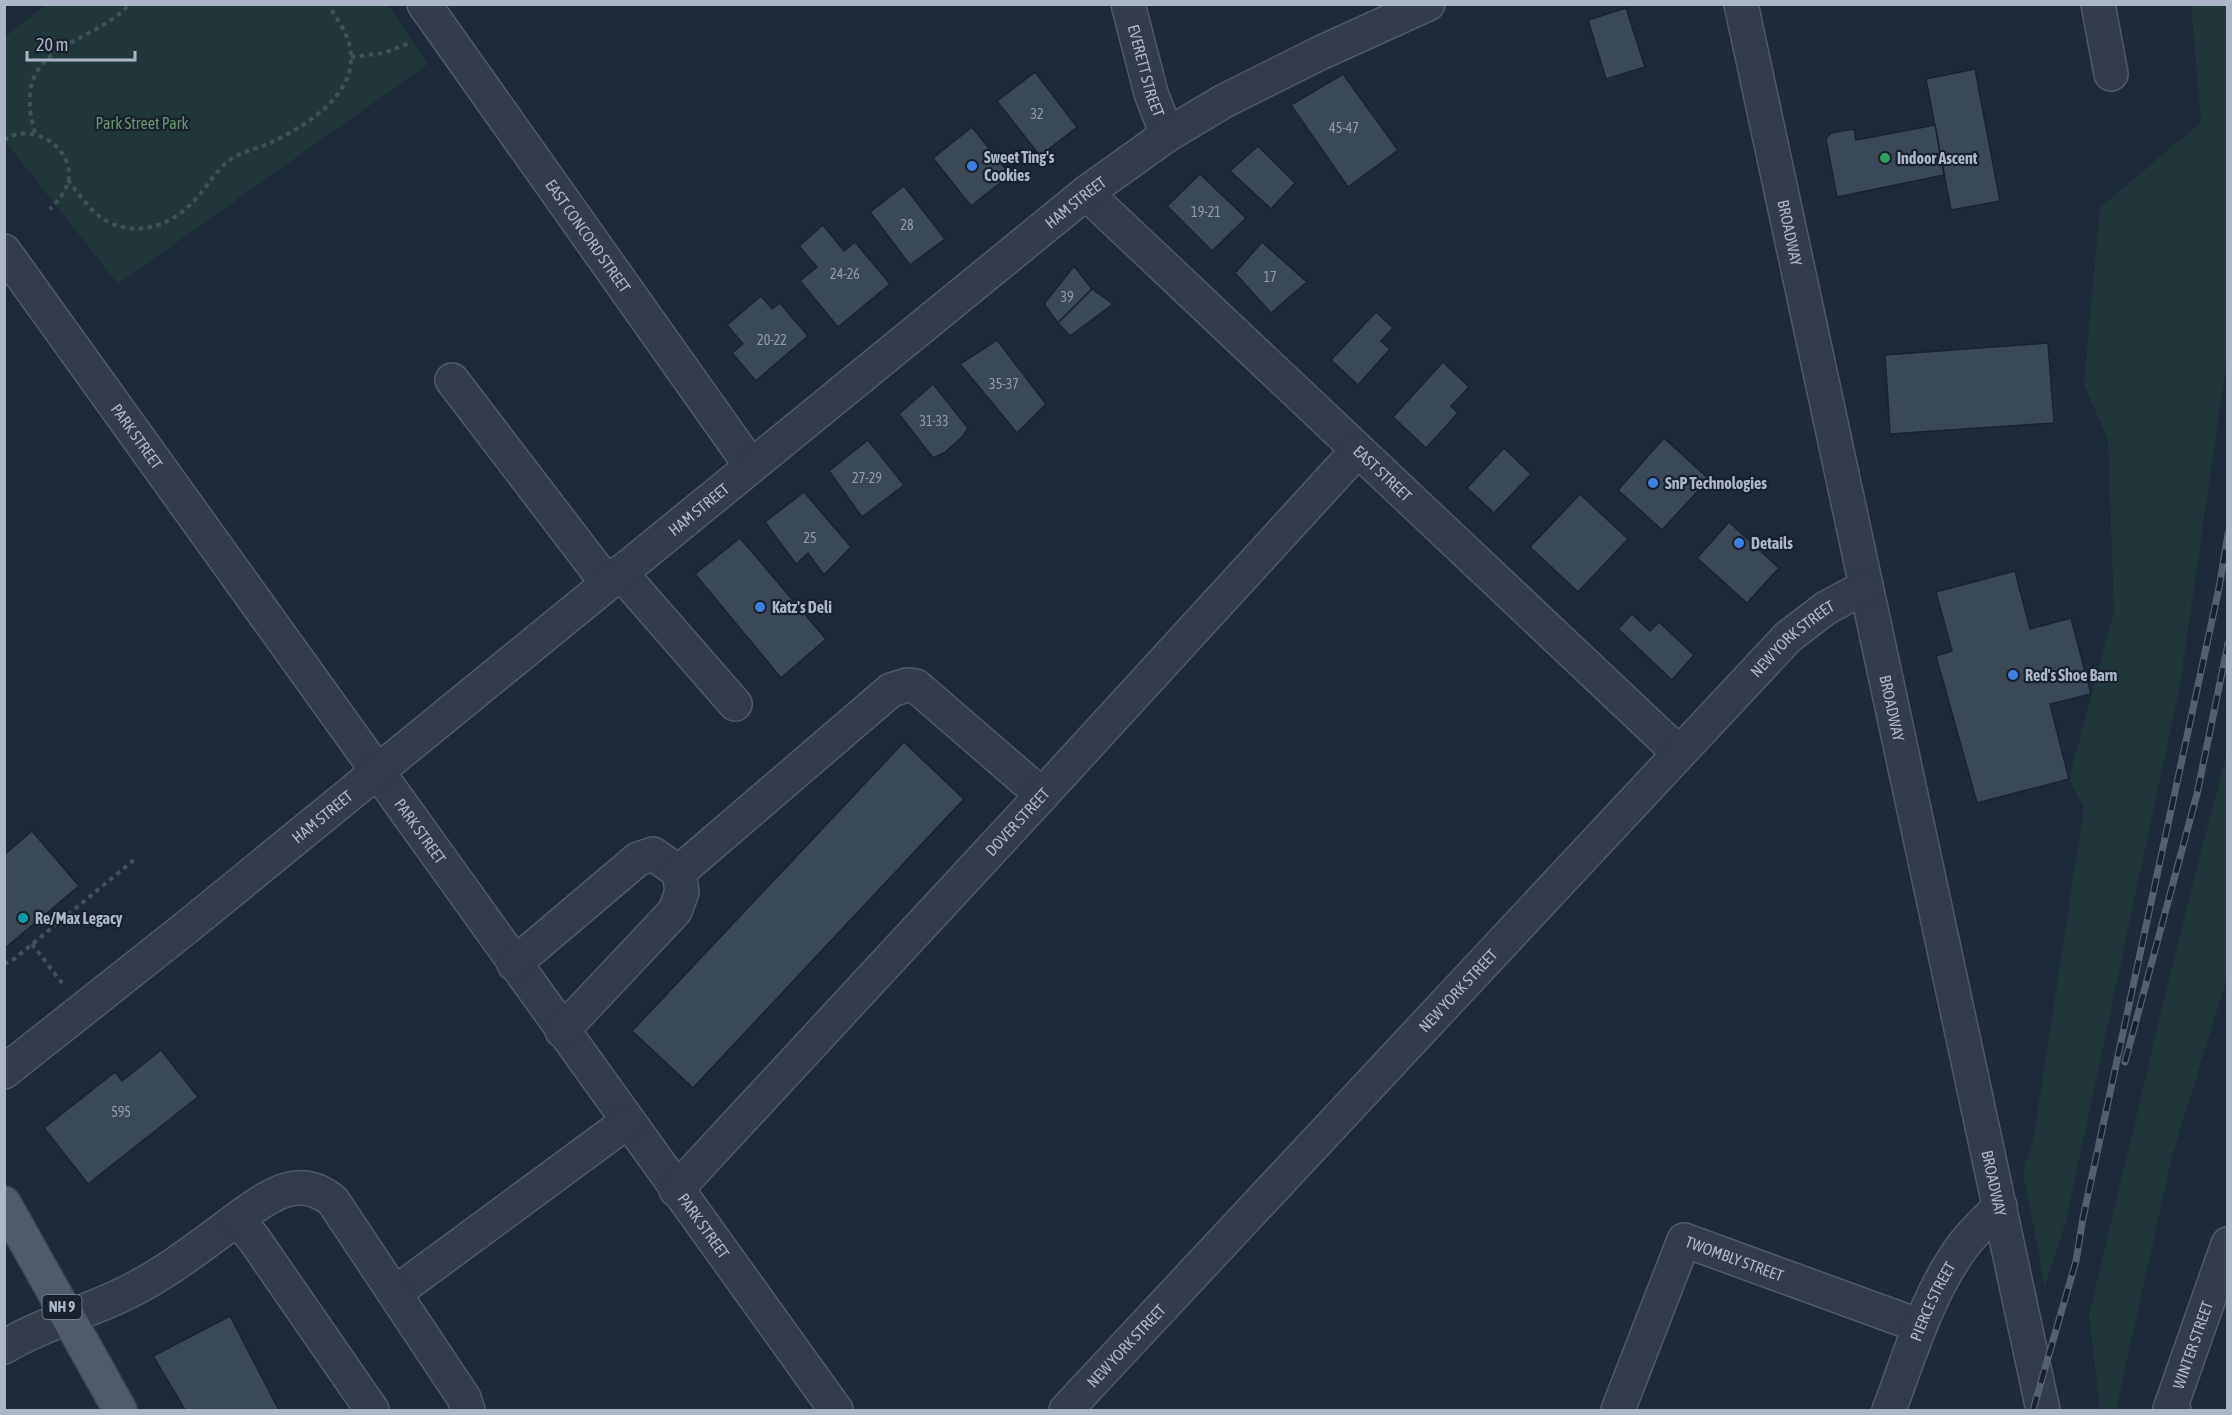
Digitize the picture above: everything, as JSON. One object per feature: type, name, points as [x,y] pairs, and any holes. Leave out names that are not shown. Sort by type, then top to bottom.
[{"type":"main road","name":"NH 9","points":[[4,1203],[120,1410]]},
{"type":"street","name":"EAST CONCORD STREET","points":[[424,4],[751,466]]},
{"type":"street","name":"EVERETT STREET","points":[[1128,4],[1150,93],[1167,135]]},
{"type":"street","name":"HAM STREET","points":[[4,1072],[187,927],[1086,193],[1167,135],[1224,101],[1320,53],[1428,4]]},
{"type":"street","name":"BROADWAY","points":[[1741,4],[2043,1410]]},
{"type":"street","points":[[2098,4],[2111,74]]},
{"type":"street","name":"EAST STREET","points":[[1086,193],[1679,753]]},
{"type":"street","name":"PARK STREET","points":[[4,251],[168,477],[627,1122],[836,1410]]},
{"type":"street","points":[[452,380],[614,577],[735,704]]},
{"type":"street","name":"DOVER STREET","points":[[676,1190],[1357,451]]},
{"type":"street","name":"NEW YORK STREET","points":[[1066,1410],[1788,637],[1826,608],[1865,587]]},
{"type":"street","points":[[679,872],[891,690],[907,684],[916,686],[930,697],[1042,795]]},
{"type":"street","points":[[514,964],[638,860],[653,854],[679,872],[682,892],[675,911],[562,1031]]},
{"type":"street","points":[[396,1293],[627,1122]]},
{"type":"street","points":[[4,1347],[28,1333],[130,1291],[178,1263],[266,1198],[303,1186],[321,1191],[333,1201],[465,1398],[468,1410]]},
{"type":"street","name":"PIERCE STREET","points":[[1889,1410],[1920,1326],[1941,1281],[1962,1247],[2000,1206]]},
{"type":"street","points":[[237,1219],[254,1239],[372,1410]]},
{"type":"street","name":"TWOMBLY STREET","points":[[1618,1410],[1684,1240],[1920,1326]]},
{"type":"street","name":"WINTER STREET","points":[[2174,1410],[2170,1409],[2227,1249]]},
{"type":"path","points":[[35,133],[30,109],[31,90],[36,74],[45,60],[77,38],[98,30],[130,4]]},
{"type":"path","points":[[68,180],[97,214],[109,222],[128,228],[141,229],[159,226],[177,216],[192,203],[228,162],[241,153],[286,135],[327,106],[340,91],[351,74],[351,57],[348,40],[328,4]]},
{"type":"path","points":[[351,57],[384,53],[410,42]]},
{"type":"path","points":[[4,140],[19,133],[35,133],[48,140],[65,160],[69,173],[68,180],[62,198],[50,209]]},
{"type":"path","points":[[4,964],[32,944],[134,860]]},
{"type":"path","points":[[32,944],[66,988]]},
{"type":"green space","name":"Park Street Park","points":[[47,4],[388,5],[428,64],[118,284],[5,141],[5,37]]},
{"type":"green space","points":[[2191,5],[2227,5],[2228,349],[2180,685],[2066,1221],[2045,1286],[2023,1173],[2034,1135],[2084,808],[2069,779],[2114,612],[2108,440],[2084,384],[2100,208],[2201,122]]},
{"type":"green space","points":[[2227,752],[2227,978],[2172,1156],[2116,1410],[2100,1410],[2089,1315],[2175,954]]},
{"type":"building","points":[[1626,8],[1645,67],[1606,79],[1588,20]]},
{"type":"building","points":[[1975,69],[2000,201],[1951,210],[1926,79]]},
{"type":"building","points":[[1035,72],[1077,127],[1040,156],[997,101]]},
{"type":"building","points":[[1343,74],[1398,150],[1348,187],[1291,105]]},
{"type":"building","name":"Indoor Ascent","points":[[1935,125],[1944,175],[1837,197],[1826,139],[1831,133],[1854,129],[1856,140]]},
{"type":"building","name":"Sweet Ting's Cookies","points":[[972,127],[1010,175],[971,206],[933,158]]},
{"type":"building","points":[[1258,146],[1295,183],[1271,209],[1230,171]]},
{"type":"building","points":[[1200,174],[1246,218],[1212,251],[1167,206]]},
{"type":"building","points":[[904,186],[945,239],[910,265],[870,212]]},
{"type":"building","points":[[823,225],[844,251],[855,242],[890,284],[838,327],[800,281],[817,267],[799,246]]},
{"type":"building","points":[[1262,242],[1307,282],[1271,313],[1235,273]]},
{"type":"building","points":[[1074,266],[1092,289],[1058,323],[1044,304]]},
{"type":"building","points":[[1092,289],[1113,304],[1070,336],[1058,323]]},
{"type":"building","points":[[761,296],[772,309],[780,303],[808,336],[756,381],[732,353],[743,344],[727,325]]},
{"type":"building","points":[[1376,312],[1393,328],[1381,341],[1390,349],[1358,385],[1331,360]]},
{"type":"building","points":[[997,340],[1046,404],[1017,433],[960,364]]},
{"type":"building","points":[[2048,343],[2054,423],[1890,434],[1885,355]]},
{"type":"building","points":[[1443,362],[1469,387],[1451,406],[1458,413],[1426,448],[1393,417]]},
{"type":"building","points":[[933,384],[968,428],[963,436],[944,453],[933,458],[899,414]]},
{"type":"building","points":[[1664,438],[1709,479],[1662,530],[1618,490]]},
{"type":"building","points":[[868,440],[904,485],[862,517],[829,471]]},
{"type":"building","points":[[1504,448],[1531,474],[1494,513],[1467,488]]},
{"type":"building","points":[[804,492],[851,547],[824,575],[808,553],[796,564],[765,522]]},
{"type":"building","points":[[1580,494],[1628,539],[1578,592],[1530,547]]},
{"type":"building","points":[[1729,522],[1779,568],[1747,603],[1697,558]]},
{"type":"building","name":"Katz's Deli","points":[[740,538],[826,639],[781,678],[695,574]]},
{"type":"building","name":"Red's Shoe Barn","points":[[2015,571],[2030,629],[2071,618],[2091,694],[2050,704],[2069,779],[1977,803],[1936,656],[1952,651],[1936,592]]},
{"type":"building","points":[[1632,614],[1650,631],[1659,622],[1694,655],[1672,680],[1618,629]]},
{"type":"building","points":[[904,742],[964,799],[693,1088],[632,1031]]},
{"type":"building","name":"Re/Max Legacy","points":[[32,831],[79,886],[4,949],[4,855]]},
{"type":"building","points":[[161,1050],[198,1097],[88,1184],[44,1128],[115,1072],[122,1081]]},
{"type":"building","points":[[230,1316],[279,1410],[185,1410],[153,1356]]},
{"type":"railway","points":[[2033,1410],[2076,1261],[2083,1218],[2219,588],[2228,534]]},
{"type":"railway","points":[[2125,1062],[2197,794],[2228,644]]},
{"type":"place","name":"Indoor Ascent","points":[[1885,158]]},
{"type":"place","name":"Sweet Ting's Cookies","points":[[972,166]]},
{"type":"place","name":"SnP Technologies","points":[[1653,483]]},
{"type":"place","name":"Details","points":[[1739,543]]},
{"type":"place","name":"Katz's Deli","points":[[760,607]]},
{"type":"place","name":"Red's Shoe Barn","points":[[2013,675]]},
{"type":"place","name":"Re/Max Legacy","points":[[23,918]]}]
